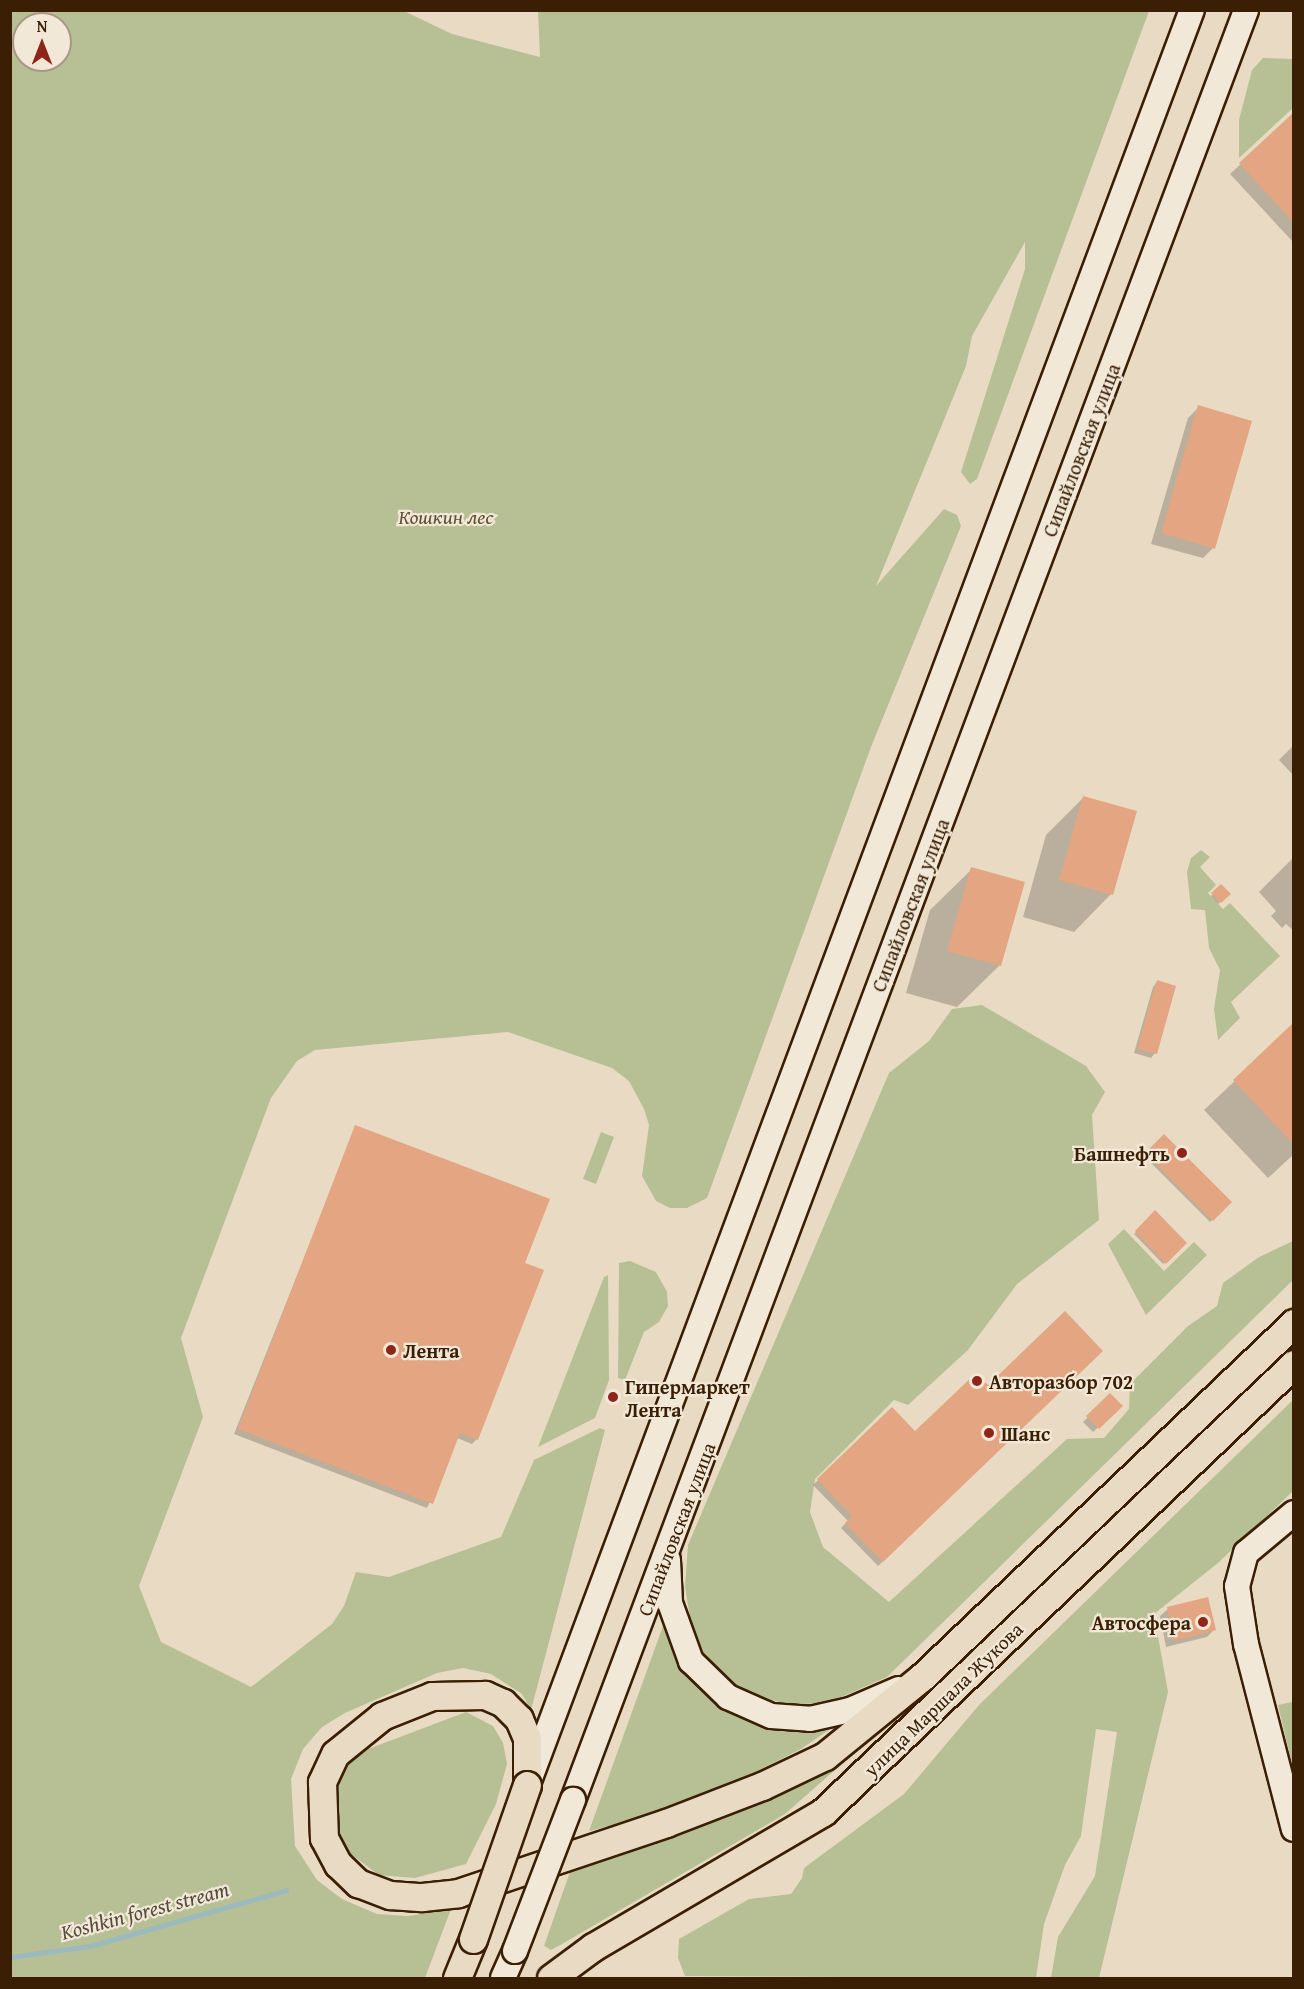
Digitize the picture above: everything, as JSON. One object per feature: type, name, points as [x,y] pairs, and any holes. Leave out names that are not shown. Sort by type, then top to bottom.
[{"type":"main road","points":[[527,1785],[1192,10]]},
{"type":"main road","name":"Сипайловская улица","points":[[503,1978],[668,1550],[1246,10]]},
{"type":"main road","name":"улица Маршала Жукова","points":[[457,1978],[472,1939],[527,1785],[527,1738],[519,1719],[502,1703],[484,1695],[432,1696],[382,1716],[335,1754],[322,1782],[324,1838],[338,1864],[358,1883],[390,1895],[422,1898],[458,1893],[666,1823],[762,1786],[825,1756],[922,1677],[1293,1323]]},
{"type":"main road","name":"улица Маршала Жукова","points":[[551,1978],[593,1947],[823,1812],[1293,1364]]},
{"type":"main road","points":[[1293,1513],[1246,1552],[1237,1586],[1246,1644],[1293,1828]]},
{"type":"main road","points":[[668,1550],[670,1603],[691,1661],[728,1697],[771,1716],[810,1719],[850,1710],[922,1677]]},
{"type":"green space","name":"Кошкин лес","points":[[11,10],[404,11],[452,34],[540,57],[538,11],[1149,11],[977,479],[970,484],[961,472],[1025,269],[1025,242],[972,336],[966,366],[876,586],[944,509],[957,515],[961,526],[871,747],[707,1198],[687,1208],[670,1208],[656,1201],[642,1176],[649,1125],[644,1109],[629,1081],[612,1068],[508,1032],[315,1050],[297,1061],[271,1098],[181,1338],[203,1417],[139,1586],[161,1642],[251,1687],[332,1624],[344,1606],[356,1572],[389,1577],[501,1537],[534,1460],[600,1428],[605,1430],[531,1710],[522,1694],[491,1674],[463,1668],[437,1673],[345,1713],[322,1727],[303,1749],[291,1779],[295,1846],[317,1880],[342,1899],[377,1914],[408,1916],[451,1909],[425,1978],[11,1978]]},
{"type":"green space","points":[[1263,58],[1293,59],[1293,108],[1239,158],[1239,120],[1252,70]]},
{"type":"green space","points":[[1201,850],[1210,857],[1200,867],[1216,885],[1208,893],[1223,909],[1230,903],[1280,956],[1231,1002],[1240,1018],[1218,1040],[1214,1009],[1220,970],[1209,948],[1205,910],[1191,909],[1187,872],[1191,858]]},
{"type":"green space","points":[[982,1005],[1086,1066],[1105,1092],[1092,1115],[1099,1220],[1017,1284],[968,1350],[908,1405],[894,1400],[815,1479],[810,1512],[823,1547],[889,1602],[1067,1439],[1104,1438],[1129,1409],[1130,1384],[1188,1326],[1217,1306],[1223,1283],[1259,1257],[1293,1241],[1293,1280],[887,1677],[830,1702],[791,1705],[760,1697],[731,1682],[706,1657],[692,1629],[685,1587],[688,1545],[889,1073],[929,1041],[952,1009]]},
{"type":"green space","points":[[601,1132],[614,1137],[596,1184],[583,1179]]},
{"type":"green space","points":[[1124,1229],[1164,1271],[1194,1242],[1207,1255],[1146,1315],[1108,1244]]},
{"type":"green space","points":[[630,1261],[656,1272],[667,1292],[668,1306],[659,1322],[644,1332],[625,1380],[618,1378],[619,1263]]},
{"type":"green space","points":[[608,1275],[609,1380],[595,1418],[538,1447],[604,1277]]},
{"type":"green space","points":[[1293,1400],[1293,1491],[1218,1563],[1154,1614],[1168,1692],[1099,1978],[1051,1978],[1058,1937],[1095,1876],[1117,1732],[1096,1729],[1081,1836],[1065,1865],[1044,1924],[1036,1978],[685,1976],[678,1958],[679,1939],[749,1899],[791,1894],[802,1878],[804,1868],[904,1794],[979,1705]]},
{"type":"green space","points":[[667,1615],[723,1702],[836,1725],[801,1749],[749,1775],[639,1818],[589,1831]]},
{"type":"green space","points":[[1292,1702],[1294,1709],[1292,1764],[1278,1705]]},
{"type":"green space","points":[[466,1712],[493,1726],[503,1743],[507,1764],[496,1804],[466,1864],[415,1878],[379,1875],[344,1849],[331,1821],[330,1784],[347,1757]]},
{"type":"green space","points":[[842,1758],[844,1762],[785,1814],[562,1944],[551,1950],[544,1946],[571,1869],[711,1823],[761,1802]]},
{"type":"building","points":[[1293,113],[1293,222],[1239,163]]},
{"type":"building","points":[[1198,405],[1252,421],[1215,549],[1161,533]]},
{"type":"building","points":[[1083,796],[1137,811],[1113,895],[1059,880]]},
{"type":"building","points":[[971,867],[1025,882],[1001,966],[947,951]]},
{"type":"building","points":[[1221,884],[1231,894],[1221,903],[1211,893]]},
{"type":"building","points":[[1157,980],[1176,986],[1157,1054],[1137,1049]]},
{"type":"building","points":[[1293,1023],[1293,1144],[1233,1080]]},
{"type":"building","name":"Лента","points":[[355,1125],[550,1199],[525,1263],[544,1270],[478,1440],[460,1433],[433,1504],[238,1429]]},
{"type":"building","points":[[1164,1134],[1232,1202],[1213,1221],[1145,1153]]},
{"type":"building","points":[[1155,1210],[1187,1243],[1166,1264],[1135,1231]]},
{"type":"building","points":[[1065,1311],[1103,1351],[883,1562],[845,1523],[852,1516],[817,1479],[892,1407],[915,1431],[976,1373],[988,1385]]},
{"type":"building","points":[[1110,1393],[1123,1406],[1099,1429],[1086,1416]]},
{"type":"building","points":[[1208,1597],[1216,1630],[1174,1641],[1167,1607]]},
{"type":"waterway","name":"Koshkin forest stream","points":[[10,1957],[90,1946],[286,1890]]},
{"type":"place","name":"Башнефть","points":[[1182,1153]]},
{"type":"place","name":"Лента","points":[[391,1350]]},
{"type":"place","name":"Авторазбор 702","points":[[977,1381]]},
{"type":"place","name":"Гипермаркет Лента","points":[[613,1397]]},
{"type":"place","name":"Шанс","points":[[989,1433]]},
{"type":"place","name":"Автосфера","points":[[1203,1622]]}]
